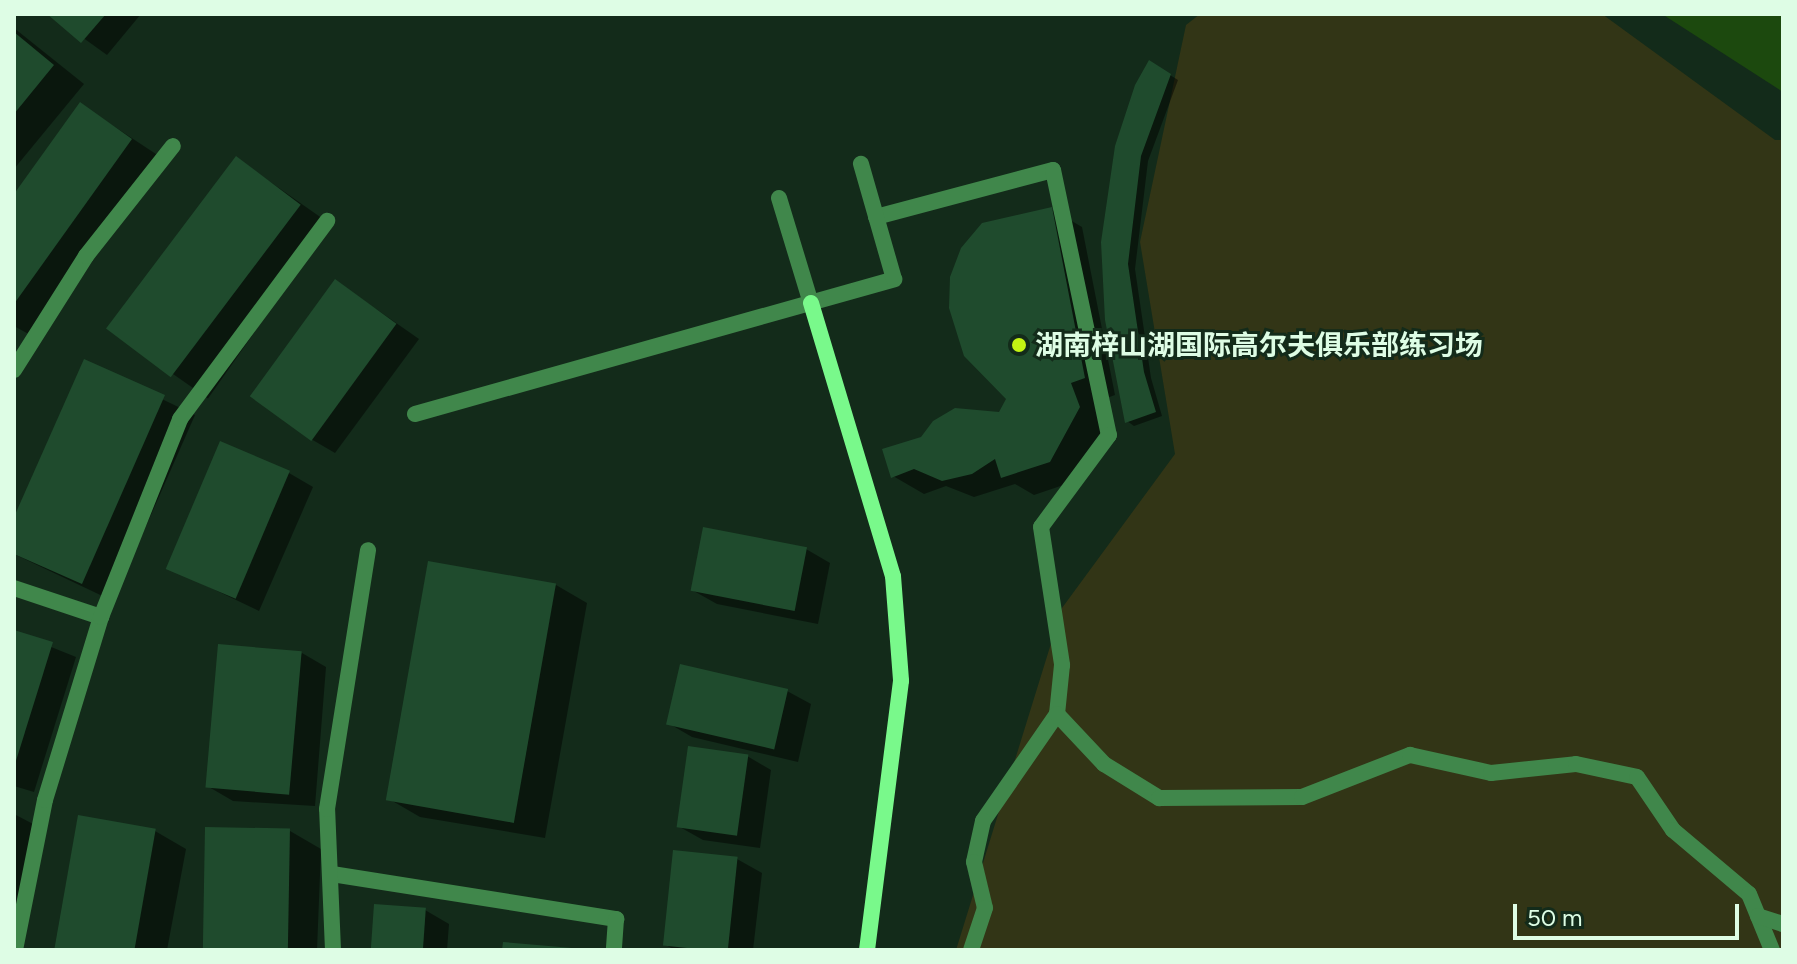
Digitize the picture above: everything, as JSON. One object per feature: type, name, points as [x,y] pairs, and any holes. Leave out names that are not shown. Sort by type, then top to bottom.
[{"type":"street","points":[[15,366],[86,256],[173,146]]},
{"type":"street","points":[[415,414],[894,279],[861,164]]},
{"type":"street","points":[[876,217],[1053,170],[1109,435],[1041,527],[1062,665],[1057,714],[983,821],[974,862],[985,908],[971,950]]},
{"type":"street","points":[[779,198],[893,576],[901,681],[867,950]]},
{"type":"street","points":[[15,950],[45,800],[101,617],[180,419],[327,221]]},
{"type":"street","points":[[333,950],[327,809],[368,550]]},
{"type":"street","points":[[14,588],[101,617]]},
{"type":"street","points":[[1057,714],[1104,764],[1159,798],[1302,797],[1410,755],[1491,773],[1576,764],[1637,777],[1673,830],[1749,894],[1772,950]]},
{"type":"street","points":[[332,874],[616,919],[614,950]]},
{"type":"street","points":[[1758,916],[1783,924]]},
{"type":"shaded area","points":[[1200,14],[1602,14],[1775,140],[1783,140],[1783,950],[956,950],[1062,608],[1175,454],[1140,242],[1186,25]]},
{"type":"shaded area","points":[[1662,14],[1783,14],[1783,92]]},
{"type":"building","points":[[47,14],[106,14],[81,43]]},
{"type":"building","points":[[14,32],[54,65],[14,114]]},
{"type":"building","points":[[1149,60],[1171,74],[1141,156],[1128,264],[1144,372],[1156,412],[1125,423],[1105,320],[1101,242],[1115,146],[1135,85]]},
{"type":"building","points":[[80,102],[132,139],[14,304],[14,194]]},
{"type":"building","points":[[236,156],[301,205],[171,377],[106,329]]},
{"type":"building","name":"湖南梓山湖国际高尔夫俱乐部练习场","points":[[1052,207],[1085,378],[1071,383],[1080,407],[1050,462],[1001,478],[995,459],[972,474],[942,481],[914,469],[891,478],[882,449],[921,437],[933,421],[955,408],[999,412],[1006,399],[964,356],[949,308],[950,277],[961,248],[982,223]]},
{"type":"building","points":[[335,279],[396,324],[311,441],[250,396]]},
{"type":"building","points":[[84,359],[165,395],[82,584],[14,554],[14,517]]},
{"type":"building","points":[[220,441],[290,471],[236,599],[166,569]]},
{"type":"building","points":[[703,527],[807,547],[795,611],[691,591]]},
{"type":"building","points":[[428,561],[556,584],[514,823],[386,800]]},
{"type":"building","points":[[14,630],[53,642],[15,764],[14,764]]},
{"type":"building","points":[[218,644],[302,651],[289,795],[205,787]]},
{"type":"building","points":[[680,664],[788,689],[774,749],[666,724]]},
{"type":"building","points":[[688,746],[748,754],[737,836],[677,827]]},
{"type":"building","points":[[78,815],[156,829],[134,950],[54,950]]},
{"type":"building","points":[[205,827],[290,828],[288,950],[203,950]]},
{"type":"building","points":[[673,850],[738,857],[728,950],[663,945]]},
{"type":"building","points":[[374,904],[426,908],[423,950],[371,950]]},
{"type":"building","points":[[503,942],[572,948],[572,950],[502,950]]},
{"type":"place","name":"湖南梓山湖国际高尔夫俱乐部练习场","points":[[1019,345]]}]
